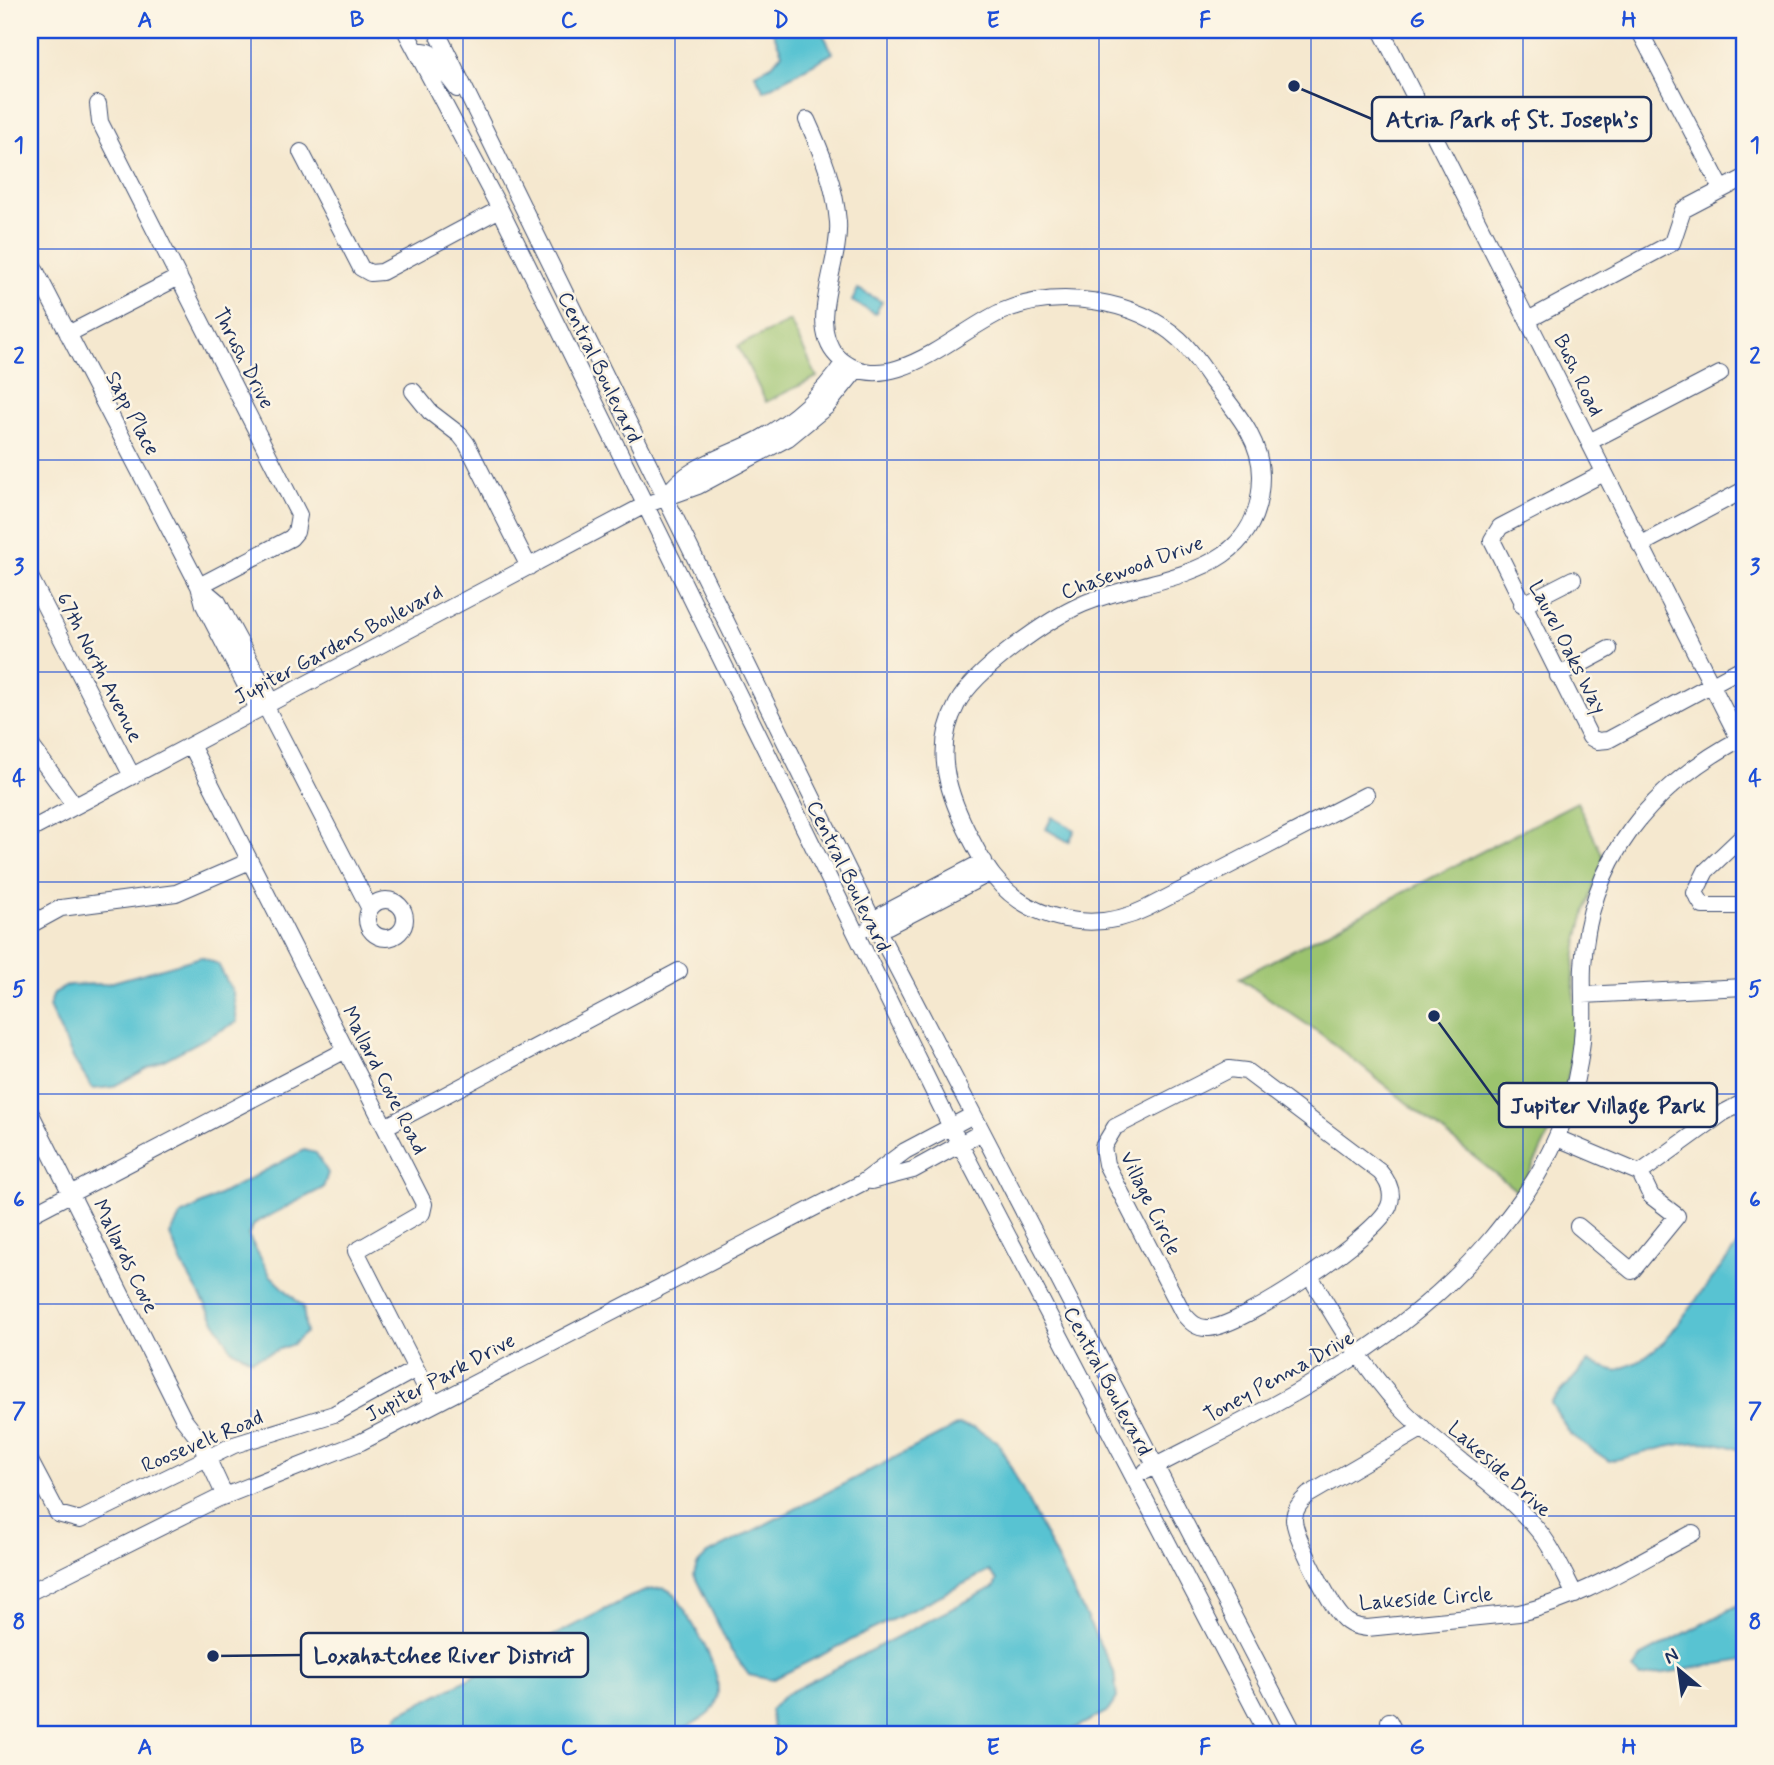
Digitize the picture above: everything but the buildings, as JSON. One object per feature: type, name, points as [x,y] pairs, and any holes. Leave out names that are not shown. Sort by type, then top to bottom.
[{"type":"street","name":"Central Boulevard","points":[[405,30],[500,209],[951,1127],[1268,1735]]},
{"type":"street","name":"Central Boulevard","points":[[436,30],[536,229],[875,925],[1295,1735]]},
{"type":"street","name":"Bush Road","points":[[1381,30],[1711,685],[1742,738]]},
{"type":"street","points":[[1639,30],[1722,189]]},
{"type":"street","points":[[416,50],[429,52],[487,131]]},
{"type":"street","name":"Thrush Drive","points":[[97,104],[100,122],[299,515],[296,532],[291,538],[199,586]]},
{"type":"street","points":[[807,120],[831,176],[836,202],[837,260],[823,325],[828,342],[850,366]]},
{"type":"street","points":[[301,152],[361,268],[370,273],[382,272],[500,209]]},
{"type":"street","points":[[1528,320],[1672,243],[1683,210],[1744,178]]},
{"type":"street","points":[[515,241],[536,229]]},
{"type":"street","name":"Sapp Place","points":[[30,260],[199,586],[218,602],[265,705],[370,909]]},
{"type":"street","points":[[68,334],[179,277]]},
{"type":"street","name":"Chasewood Drive","points":[[850,366],[878,372],[922,359],[1015,306],[1055,300],[1099,303],[1152,321],[1178,338],[1252,437],[1260,468],[1258,502],[1245,532],[1223,556],[1209,565],[1098,598],[1060,616],[989,667],[965,691],[948,729],[945,771],[954,804],[987,867],[1025,904],[1050,916],[1086,922],[1122,918],[1147,908],[1366,795]]},
{"type":"street","name":"Jupiter Gardens Boulevard","points":[[30,830],[645,505],[698,486],[788,439],[833,400],[850,366]]},
{"type":"street","points":[[1589,442],[1720,374]]},
{"type":"street","points":[[413,391],[430,412],[467,444],[529,567]]},
{"type":"street","name":"Laurel Oaks Way","points":[[1604,472],[1494,533],[1493,548],[1590,737],[1597,741],[1608,740],[1744,667]]},
{"type":"street","points":[[1640,545],[1744,490]]},
{"type":"street","name":"67th North Avenue","points":[[30,577],[132,776]]},
{"type":"street","points":[[1522,605],[1573,579]]},
{"type":"street","points":[[1558,676],[1609,649]]},
{"type":"street","name":"Toney Penna Drive","points":[[1134,1477],[1292,1397],[1359,1356],[1418,1311],[1478,1253],[1524,1197],[1557,1138],[1576,1078],[1581,1045],[1586,937],[1603,879],[1627,835],[1665,789],[1705,758],[1742,738]]},
{"type":"street","points":[[30,744],[75,806]]},
{"type":"street","name":"Mallard Cove Road","points":[[191,745],[424,1204],[422,1213],[356,1251],[434,1404]]},
{"type":"street","points":[[1744,835],[1706,871],[1695,893],[1703,906],[1744,906]]},
{"type":"street","points":[[30,925],[61,908],[176,893],[250,861]]},
{"type":"street","points":[[855,935],[875,925],[888,926],[987,867]]},
{"type":"street","points":[[385,1127],[679,971]]},
{"type":"street","points":[[1583,995],[1744,987]]},
{"type":"street","points":[[30,1215],[346,1050]]},
{"type":"street","name":"Village Circle","points":[[1229,1069],[1246,1071],[1380,1172],[1390,1187],[1390,1204],[1386,1212],[1310,1276],[1221,1326],[1204,1328],[1195,1325],[1183,1313],[1106,1164],[1103,1147],[1105,1138],[1115,1127],[1221,1072],[1229,1069]]},
{"type":"street","points":[[1640,1172],[1723,1113],[1744,1102]]},
{"type":"street","name":"Mallards Cove","points":[[30,1112],[184,1420],[198,1437],[202,1459],[221,1498]]},
{"type":"street","name":"Jupiter Park Drive","points":[[30,1592],[221,1498],[361,1442],[862,1183],[905,1151],[973,1115]]},
{"type":"street","name":"Jupiter Park Drive","points":[[862,1183],[913,1170],[982,1132]]},
{"type":"street","points":[[1557,1138],[1640,1172],[1651,1196],[1677,1216],[1632,1271],[1578,1226]]},
{"type":"street","name":"Lakeside Drive","points":[[1310,1276],[1359,1356],[1379,1383],[1423,1428],[1529,1520],[1552,1551],[1575,1595]]},
{"type":"street","name":"Roosevelt Road","points":[[30,1461],[58,1514],[80,1520],[202,1459],[334,1414],[416,1368]]},
{"type":"street","name":"Lakeside Circle","points":[[1423,1428],[1308,1495],[1297,1508],[1294,1517],[1297,1534],[1343,1619],[1350,1625],[1367,1628],[1506,1614],[1543,1607],[1575,1595]]},
{"type":"street","points":[[1575,1595],[1693,1533]]},
{"type":"street","points":[[1735,1735],[1744,1734]]},
{"type":"green space","points":[[790,321],[817,377],[766,402],[738,346]]},
{"type":"green space","points":[[1577,802],[1604,858],[1578,939],[1574,976],[1575,1033],[1567,1083],[1538,1157],[1518,1192],[1321,1034],[1239,978]]},
{"type":"water","points":[[772,30],[821,30],[833,53],[764,91],[755,74],[773,64],[782,53]]},
{"type":"water","points":[[858,289],[882,302],[875,314],[852,301]]},
{"type":"water","points":[[1052,817],[1075,830],[1069,842],[1046,829]]},
{"type":"water","points":[[201,957],[218,964],[233,993],[237,1022],[112,1087],[93,1089],[74,1060],[49,1007],[54,993],[69,985],[106,984]]},
{"type":"water","points":[[304,1150],[316,1153],[328,1173],[323,1188],[255,1223],[248,1235],[270,1275],[303,1307],[306,1332],[293,1344],[252,1360],[231,1349],[182,1264],[170,1235],[181,1215]]},
{"type":"water","points":[[1744,1237],[1744,1452],[1727,1445],[1694,1443],[1609,1461],[1571,1435],[1551,1403],[1588,1362],[1616,1371],[1638,1362],[1664,1342]]},
{"type":"water","points":[[958,1425],[974,1428],[998,1442],[1114,1672],[1117,1698],[1108,1711],[1062,1735],[774,1735],[770,1710],[786,1694],[994,1587],[997,1580],[989,1571],[772,1680],[749,1675],[730,1649],[694,1575],[697,1565],[708,1554]]},
{"type":"water","points":[[664,1588],[675,1594],[709,1655],[715,1673],[718,1689],[716,1704],[707,1715],[693,1724],[668,1735],[387,1735],[399,1714],[630,1597],[648,1590]]},
{"type":"water","points":[[1744,1602],[1744,1660],[1640,1677],[1633,1670],[1642,1656]]},
{"type":"place","name":"Atria Park of St. Joseph’s","points":[[1294,86]]},
{"type":"place","name":"Jupiter Village Park","points":[[1434,1016]]},
{"type":"place","name":"Loxahatchee River District","points":[[213,1656]]}]
